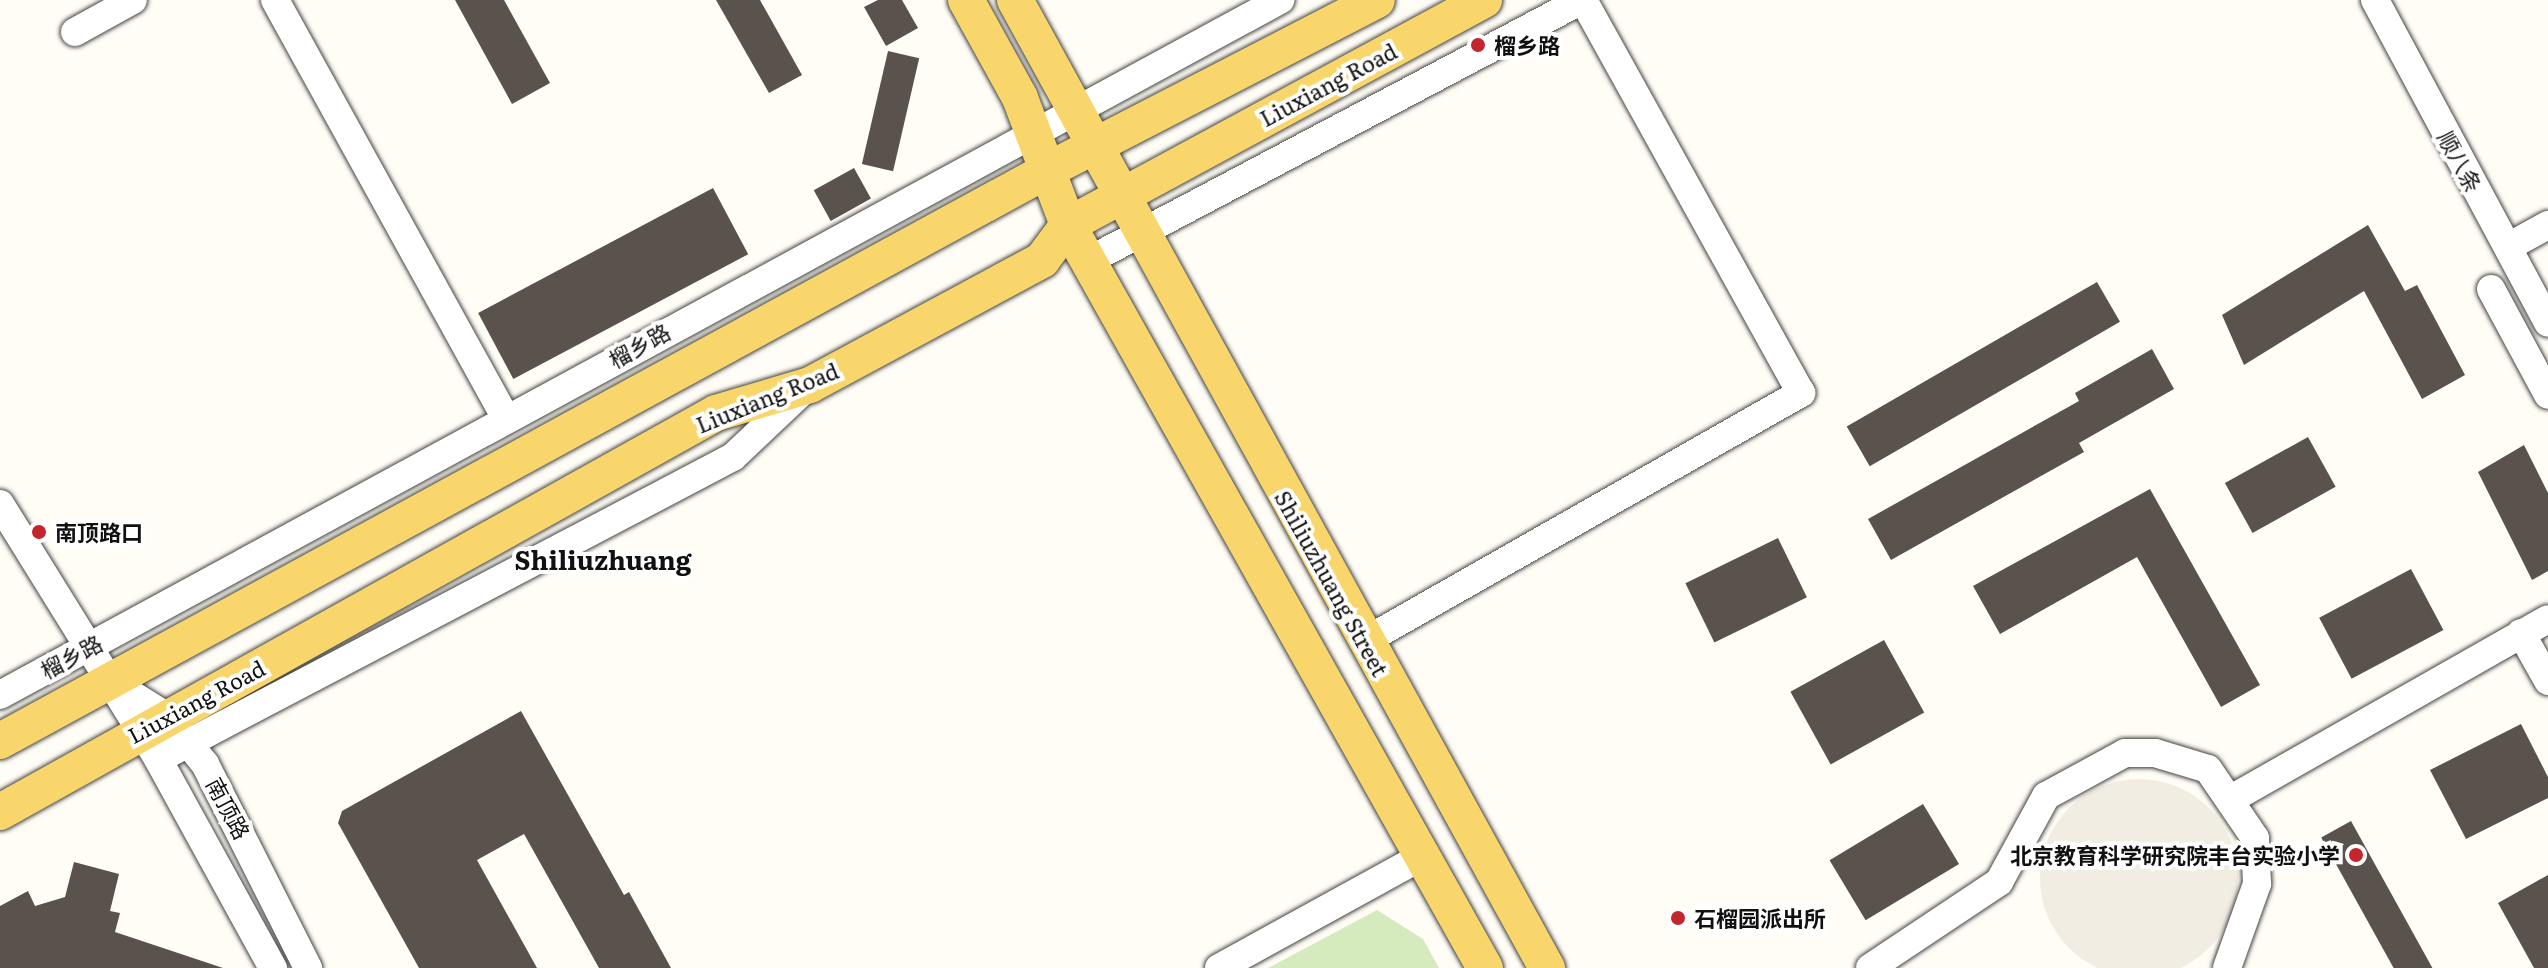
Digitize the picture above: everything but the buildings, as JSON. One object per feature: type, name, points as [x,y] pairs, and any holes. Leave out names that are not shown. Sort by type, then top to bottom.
[{"type":"main road","points":[[966,0],[1032,130],[1068,225],[1485,968]]},
{"type":"main road","name":"Shiliuzhuang Street","points":[[1015,0],[1547,968]]},
{"type":"main road","points":[[0,741],[1096,144],[1377,0]]},
{"type":"main road","name":"Liuxiang Road","points":[[0,812],[163,737],[716,413],[810,385],[1042,260],[1068,225],[1484,0]]},
{"type":"street","points":[[75,32],[133,0]]},
{"type":"street","points":[[275,0],[506,418]]},
{"type":"street","name":"榴乡路","points":[[0,695],[1032,130],[1280,0]]},
{"type":"street","points":[[1088,261],[1582,0],[1801,393],[1365,641]]},
{"type":"street","name":"顺八条","points":[[2375,0],[2548,322]]},
{"type":"street","points":[[2508,247],[2548,225]]},
{"type":"street","points":[[2491,289],[2548,395]]},
{"type":"street","name":"南顶路","points":[[0,504],[86,648],[110,681],[239,823],[308,968]]},
{"type":"street","points":[[2233,798],[2548,619]]},
{"type":"street","points":[[2521,633],[2548,681]]},
{"type":"street","name":"南顶路","points":[[163,737],[273,968]]},
{"type":"street","points":[[1870,968],[1999,882],[2046,796],[2076,775],[2125,753],[2155,753],[2208,769],[2233,798],[2255,838],[2257,884],[2227,968]]},
{"type":"street","points":[[1219,968],[1423,856]]},
{"type":"green space","points":[[1377,910],[1423,939],[1439,968],[1268,968]]},
{"type":"shaded area","points":[[2139,779],[2177,786],[2209,808],[2231,840],[2238,878],[2231,916],[2209,948],[2177,970],[2139,977],[2101,970],[2069,948],[2047,916],[2040,878],[2047,840],[2069,808],[2101,786]]},
{"type":"place","name":"榴乡路","points":[[1478,45]]},
{"type":"place","name":"南顶路口","points":[[39,532]]},
{"type":"place","name":"北京教育科学研究院丰台实验小学","points":[[2356,855]]},
{"type":"place","name":"石榴园派出所","points":[[1678,918]]},
{"type":"district","name":"Shiliuzhuang","points":[[603,559]]}]
